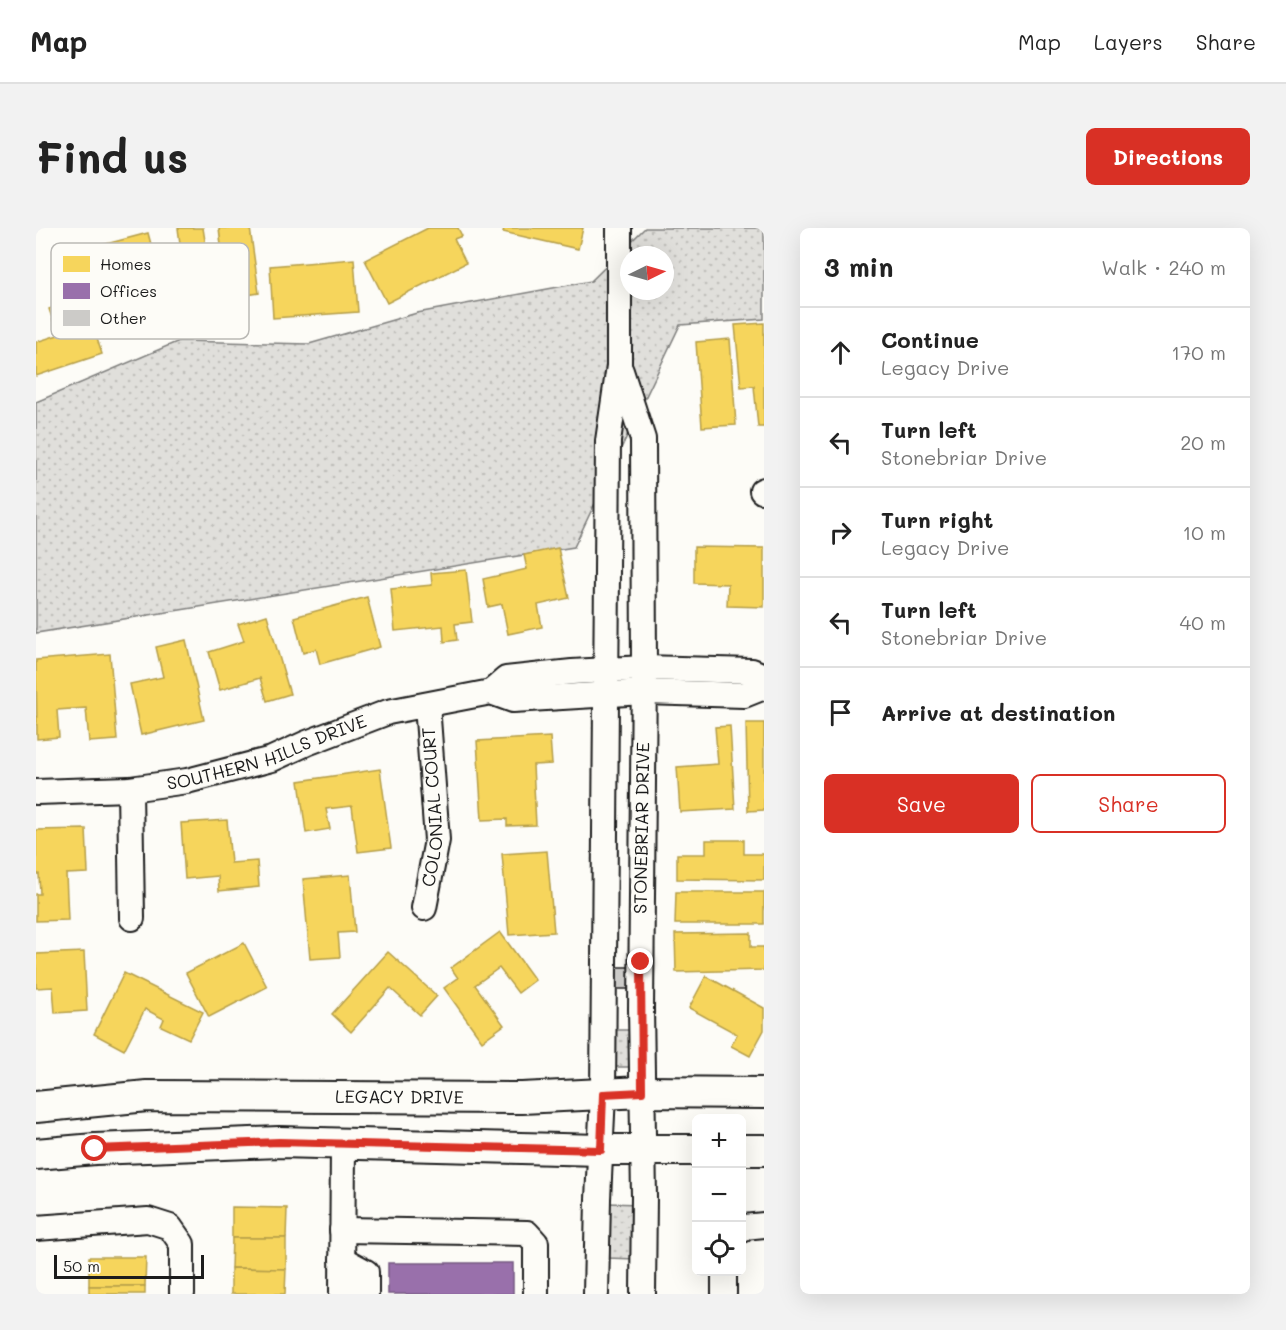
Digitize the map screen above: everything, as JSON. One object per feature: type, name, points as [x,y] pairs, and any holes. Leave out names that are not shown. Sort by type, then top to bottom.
[{"type":"main road","name":"LEGACY DRIVE","points":[[36,1107],[147,1096],[522,1098],[642,1092],[764,1093]]},
{"type":"main road","points":[[36,1154],[95,1149],[279,1142],[601,1150],[692,1150]]},
{"type":"main road","points":[[746,1150],[764,1150]]},
{"type":"street","name":"STONEBRIAR DRIVE","points":[[619,228],[619,366],[608,441],[625,681],[642,1092],[643,1294]]},
{"type":"street","name":"STONEBRIAR DRIVE","points":[[596,1294],[598,1199],[625,681],[643,439],[619,366]]},
{"type":"street","points":[[625,681],[752,671],[764,676]]},
{"type":"street","points":[[625,681],[744,695],[764,687]]},
{"type":"street","name":"SOUTHERN HILLS DRIVE","points":[[36,792],[130,789],[187,781],[272,759],[388,712],[491,693],[513,700],[625,681]]},
{"type":"street","name":"COLONIAL COURT","points":[[424,908],[437,840],[427,705]]},
{"type":"street","points":[[130,789],[132,918]]},
{"type":"street","points":[[342,1294],[343,1143]]},
{"type":"street","points":[[36,1228],[148,1220],[170,1227],[182,1244],[182,1294]]},
{"type":"street","points":[[746,1227],[764,1225]]},
{"type":"street","points":[[342,1230],[527,1233],[536,1243],[536,1294]]},
{"type":"street","points":[[342,1259],[366,1272],[366,1294]]},
{"type":"street","points":[[724,1276],[724,1294]]},
{"type":"shaded area","points":[[645,228],[764,228],[764,319],[680,325],[574,547],[36,633],[36,402],[179,341],[309,344],[417,313],[591,281],[620,253],[620,300],[674,300],[674,246],[627,246]]},
{"type":"shaded area","points":[[611,1030],[630,1030],[630,1067],[611,1067]]},
{"type":"shaded area","points":[[608,1203],[638,1204],[636,1259],[607,1258]]},
{"type":"building: Homes","points":[[178,228],[203,228],[205,243],[180,243]]},
{"type":"building: Homes","points":[[219,228],[250,228],[259,293],[249,295],[249,243],[221,243]]},
{"type":"building: Homes","points":[[428,228],[458,228],[462,236],[454,239],[466,263],[387,303],[365,260]]},
{"type":"building: Homes","points":[[504,228],[583,228],[578,249],[503,232]]},
{"type":"building: Homes","points":[[148,233],[151,243],[110,243]]},
{"type":"building: Homes","points":[[354,259],[358,312],[273,318],[270,266]]},
{"type":"building: Homes","points":[[764,323],[764,427],[758,427],[754,386],[741,387],[735,325]]},
{"type":"building: Homes","points":[[51,337],[97,339],[102,354],[36,376],[36,342]]},
{"type":"building: Homes","points":[[730,339],[736,425],[702,427],[696,342]]},
{"type":"building: Homes","points":[[694,547],[764,548],[764,607],[727,606],[728,584],[694,583]]},
{"type":"building: Homes","points":[[558,548],[569,598],[538,605],[542,627],[508,634],[502,604],[488,607],[483,579],[527,569],[524,555]]},
{"type":"building: Homes","points":[[466,570],[472,622],[455,624],[457,640],[444,642],[443,626],[395,631],[391,589],[432,585],[431,573]]},
{"type":"building: Homes","points":[[367,597],[380,647],[320,664],[316,649],[303,653],[294,617]]},
{"type":"building: Homes","points":[[267,615],[290,694],[267,701],[260,678],[220,690],[209,652],[244,641],[238,624]]},
{"type":"building: Homes","points":[[186,640],[204,720],[141,735],[130,684],[163,677],[156,647]]},
{"type":"building: Homes","points":[[110,654],[117,740],[89,742],[86,708],[57,710],[59,737],[37,739],[36,660]]},
{"type":"building: Homes","points":[[746,723],[764,723],[764,810],[748,811]]},
{"type":"building: Homes","points":[[730,726],[735,809],[680,812],[677,767],[718,764],[715,727]]},
{"type":"building: Homes","points":[[550,737],[552,764],[533,765],[536,825],[507,826],[507,819],[482,820],[477,741]]},
{"type":"building: Homes","points":[[380,769],[391,848],[358,852],[352,806],[326,809],[330,829],[306,833],[299,781]]},
{"type":"building: Homes","points":[[227,820],[231,863],[257,861],[259,887],[219,891],[218,876],[185,879],[181,823]]},
{"type":"building: Homes","points":[[86,829],[88,873],[66,874],[68,920],[36,921],[36,894],[40,894],[39,874],[36,874],[36,830]]},
{"type":"building: Homes","points":[[706,840],[744,840],[744,854],[764,854],[764,880],[677,879],[677,854],[706,854]]},
{"type":"building: Homes","points":[[547,851],[554,932],[509,935],[502,854]]},
{"type":"building: Homes","points":[[350,875],[355,932],[338,933],[340,957],[310,959],[303,879]]},
{"type":"building: Homes","points":[[676,892],[764,892],[764,924],[675,924]]},
{"type":"building: Homes","points":[[500,932],[535,980],[518,993],[499,968],[475,985],[504,1025],[482,1041],[444,988],[458,978],[451,968]]},
{"type":"building: Homes","points":[[751,933],[751,947],[764,947],[764,970],[676,972],[675,934]]},
{"type":"building: Homes","points":[[244,943],[267,987],[209,1017],[186,973]]},
{"type":"building: Homes","points":[[84,952],[87,1011],[55,1013],[53,987],[36,988],[36,954]]},
{"type":"building: Homes","points":[[388,952],[437,996],[420,1015],[390,988],[351,1032],[332,1014]]},
{"type":"building: Homes","points":[[124,973],[203,1012],[189,1039],[161,1026],[164,1019],[145,1009],[124,1050],[94,1034]]},
{"type":"building: Homes","points":[[706,976],[764,1008],[764,1030],[750,1056],[731,1046],[737,1034],[689,1008]]},
{"type":"building: Homes","points":[[232,1207],[287,1208],[286,1238],[232,1238]]},
{"type":"building: Homes","points":[[232,1238],[286,1238],[286,1269],[231,1268]]},
{"type":"building: Homes","points":[[89,1257],[146,1257],[145,1286],[89,1286]]},
{"type":"building: Homes","points":[[231,1268],[286,1269],[285,1294],[231,1294]]},
{"type":"building: Homes","points":[[89,1286],[145,1286],[145,1294],[89,1294]]},
{"type":"building: Offices","points":[[388,1263],[513,1263],[513,1294],[388,1294]]},
{"type":"building: Other","points":[[607,967],[639,967],[639,989],[608,989]]},
{"type":"route","points":[[95,1149],[279,1142],[601,1150],[603,1094],[642,1092],[641,962]]}]
